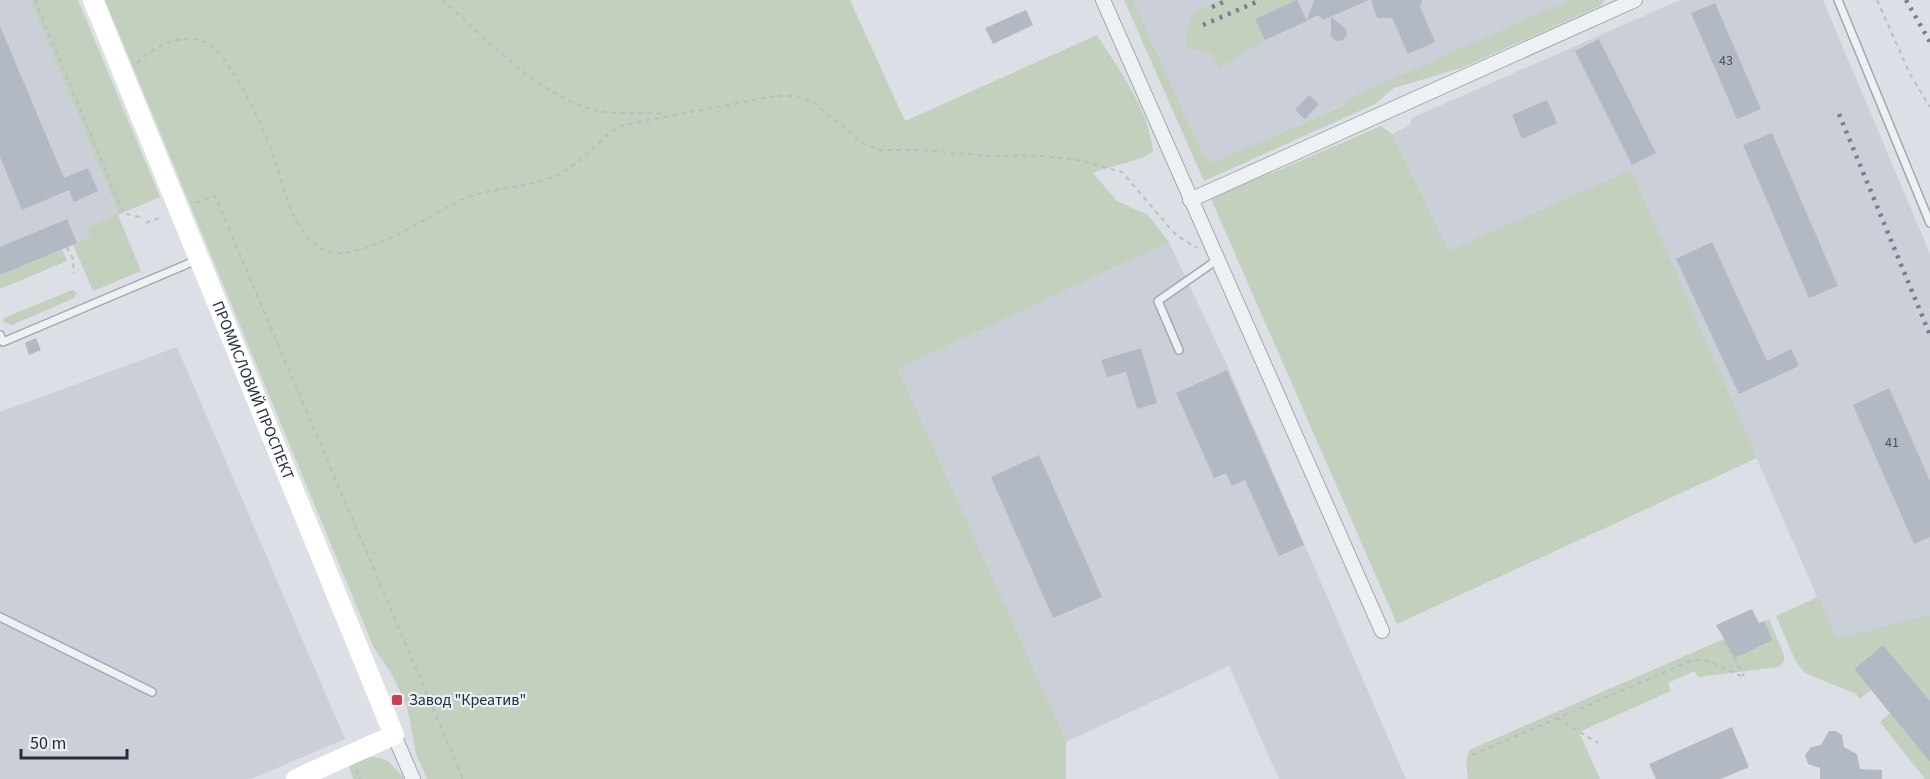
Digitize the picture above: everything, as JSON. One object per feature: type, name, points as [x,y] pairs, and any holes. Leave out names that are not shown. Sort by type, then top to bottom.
[{"type":"street","name":"ПРОМИСЛОВИЙ ПРОСПЕКТ","points":[[93,0],[412,779]]},
{"type":"street","points":[[1103,0],[1382,631]]},
{"type":"street","points":[[1190,200],[1635,0]]},
{"type":"street","points":[[296,779],[394,735]]},
{"type":"lane","points":[[1838,0],[1930,223]]},
{"type":"lane","points":[[1,339],[200,260]]},
{"type":"lane","points":[[1179,350],[1158,301],[1217,260]]},
{"type":"lane","points":[[0,617],[152,692]]},
{"type":"path","points":[[35,0],[123,213],[143,218]]},
{"type":"path","points":[[442,0],[479,36],[528,75],[576,103],[600,111],[668,115]]},
{"type":"path","points":[[1877,0],[1910,74],[1930,107]]},
{"type":"path","points":[[124,75],[159,45],[178,39],[195,39],[211,46],[227,66],[266,134],[300,227],[325,251],[341,254],[396,235],[479,192],[548,179],[568,169],[606,134],[623,124],[775,96],[797,96],[813,102],[863,142],[879,150],[923,150],[989,156],[1032,155],[1089,163],[1122,172],[1176,235],[1217,260]]},
{"type":"path","points":[[179,210],[214,196],[463,779]]},
{"type":"path","points":[[68,247],[73,259],[74,274]]},
{"type":"path","points":[[1472,754],[1693,660],[1709,661],[1743,676],[1725,642]]},
{"type":"path","points":[[1557,718],[1598,743]]},
{"type":"shaded area","points":[[0,0],[30,0],[118,215],[86,228],[90,238],[0,275]]},
{"type":"shaded area","points":[[1133,0],[1582,0],[1213,162],[1203,155]]},
{"type":"shaded area","points":[[1680,0],[1823,0],[1930,254],[1930,309],[1928,310],[1930,311],[1930,615],[1836,640],[1631,171],[1449,252],[1392,134],[1410,125],[1412,118]]},
{"type":"shaded area","points":[[1169,242],[1226,363],[1406,779],[1279,779],[1229,666],[1066,742],[898,369]]},
{"type":"shaded area","points":[[177,347],[345,739],[251,779],[0,779],[0,412]]},
{"type":"green space","points":[[30,0],[78,0],[160,197],[118,215],[141,271],[93,291],[73,245],[90,238],[86,228],[118,214]]},
{"type":"green space","points":[[105,0],[850,0],[905,121],[1097,35],[1139,105],[1146,120],[1153,151],[1142,158],[1093,173],[1117,201],[1148,215],[1169,242],[898,369],[1066,741],[1066,779],[427,779],[416,754],[407,706],[391,673],[374,648]]},
{"type":"green space","points":[[1124,0],[1133,0],[1203,155],[1213,162],[1344,105],[1343,101],[1570,0],[1605,0],[1600,6],[1461,68],[1394,88],[1375,104],[1204,181]]},
{"type":"green space","points":[[1219,0],[1297,0],[1256,18],[1265,40],[1219,68],[1212,53],[1187,48],[1186,30],[1194,13]]},
{"type":"green space","points":[[1381,126],[1392,134],[1449,251],[1631,170],[1757,458],[1397,624],[1211,199]]},
{"type":"green space","points":[[62,249],[67,261],[0,289],[0,275]]},
{"type":"green space","points":[[72,290],[77,293],[74,298],[12,325],[3,322],[4,318]]},
{"type":"green space","points":[[1818,597],[1837,639],[1930,615],[1930,701],[1883,645],[1854,669],[1871,690],[1860,699],[1856,694],[1805,673],[1795,660],[1776,616]]},
{"type":"green space","points":[[1769,619],[1784,655],[1784,661],[1779,667],[1698,677],[1695,671],[1668,683],[1671,691],[1579,732],[1600,779],[1468,779],[1466,764],[1469,750],[1726,638],[1735,658],[1773,640],[1764,621]]},
{"type":"green space","points":[[1890,713],[1930,762],[1930,779],[1925,779],[1880,722]]},
{"type":"green space","points":[[373,757],[387,760],[405,779],[353,779],[349,765],[360,758]]},
{"type":"building","points":[[1297,0],[1307,21],[1265,40],[1255,19]]},
{"type":"building","points":[[1314,0],[1369,0],[1323,20],[1319,15],[1307,20]]},
{"type":"building","points":[[1371,0],[1422,0],[1420,7],[1435,42],[1408,54],[1392,18],[1377,18]]},
{"type":"building","points":[[1715,3],[1761,109],[1737,119],[1691,13]]},
{"type":"building","points":[[1026,10],[1033,25],[993,44],[985,28]]},
{"type":"building","points":[[1331,17],[1346,29],[1347,35],[1343,40],[1336,41],[1331,36]]},
{"type":"building","points":[[0,26],[64,178],[88,168],[98,191],[74,202],[69,190],[22,210],[0,157]]},
{"type":"building","points":[[1599,39],[1656,153],[1632,165],[1575,51]]},
{"type":"building","points":[[1309,95],[1319,104],[1305,119],[1295,110]]},
{"type":"building","points":[[1547,100],[1557,123],[1522,139],[1512,115]]},
{"type":"building","points":[[1772,133],[1838,286],[1809,298],[1743,145]]},
{"type":"building","points":[[67,219],[77,243],[0,275],[0,247]]},
{"type":"building","points":[[1712,242],[1767,361],[1791,349],[1799,366],[1739,394],[1676,259]]},
{"type":"building","points":[[36,338],[41,350],[29,355],[25,343]]},
{"type":"building","points":[[1141,348],[1157,403],[1137,409],[1126,372],[1107,377],[1101,360]]},
{"type":"building","points":[[1227,370],[1304,545],[1279,556],[1245,480],[1232,486],[1226,473],[1214,478],[1176,393]]},
{"type":"building","points":[[1889,388],[1930,481],[1930,537],[1914,544],[1853,405]]},
{"type":"building","points":[[1039,455],[1102,597],[1053,618],[991,477]]},
{"type":"building","points":[[1752,609],[1759,623],[1764,621],[1773,640],[1735,658],[1716,625]]},
{"type":"building","points":[[1883,645],[1930,701],[1930,762],[1854,669]]},
{"type":"building","points":[[1732,727],[1749,767],[1721,779],[1656,779],[1649,764]]},
{"type":"building","points":[[1829,731],[1836,731],[1842,735],[1844,747],[1857,754],[1860,769],[1882,770],[1882,779],[1820,779],[1820,768],[1808,764],[1805,755],[1811,747],[1821,745]]},
{"type":"railway","points":[[1212,7],[1228,0]]},
{"type":"railway","points":[[1203,25],[1261,0]]},
{"type":"railway","points":[[1906,0],[1930,42]]},
{"type":"railway","points":[[1839,114],[1930,335]]},
{"type":"place","name":"Завод \"Креатив\"","points":[[397,700]]}]
